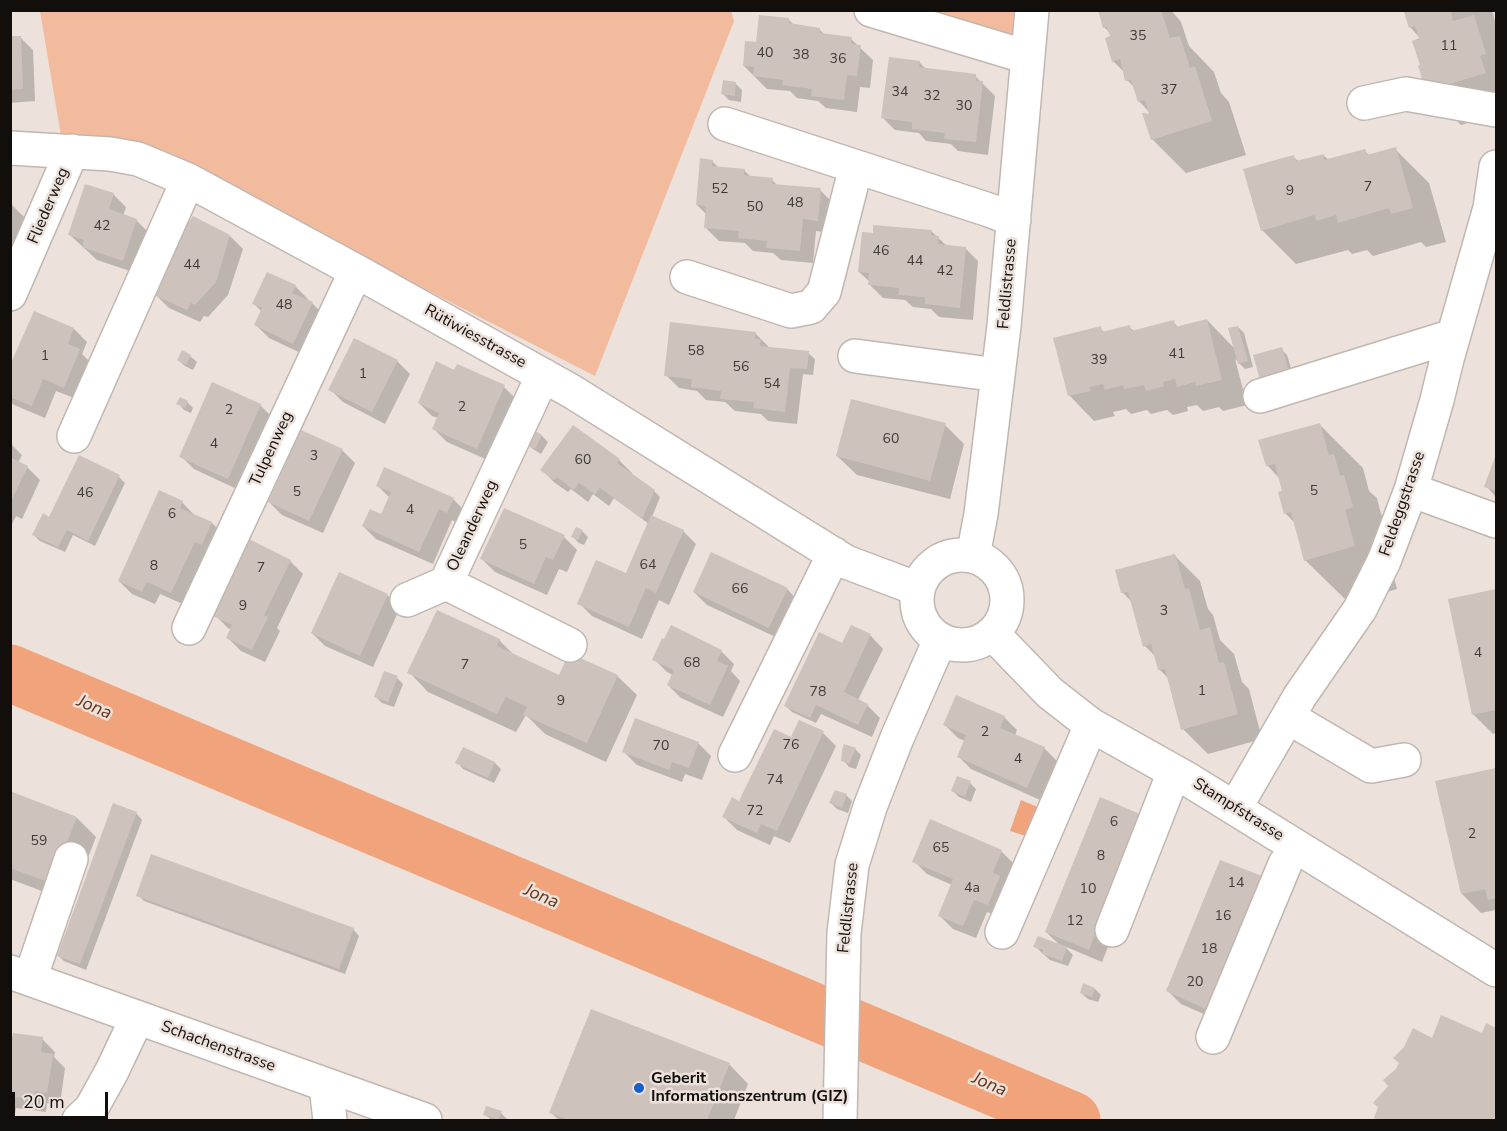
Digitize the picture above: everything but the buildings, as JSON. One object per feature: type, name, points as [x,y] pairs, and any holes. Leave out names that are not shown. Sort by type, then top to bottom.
[{"type":"street","points":[[871,10],[1027,57]]},
{"type":"street","name":"Feldlistrasse","points":[[973,556],[981,514],[998,375],[1032,10]]},
{"type":"street","points":[[1364,103],[1406,94],[1497,110]]},
{"type":"street","points":[[725,124],[1014,220]]},
{"type":"street","name":"Rütiwiesstrasse","points":[[10,148],[110,154],[138,159],[188,180],[581,397],[846,562],[918,589]]},
{"type":"street","name":"Fliederweg","points":[[10,294],[72,151]]},
{"type":"street","points":[[687,277],[791,310],[812,307],[824,292],[856,167]]},
{"type":"street","name":"Feldeggstrasse","points":[[1235,808],[1300,696],[1360,609],[1384,561],[1411,490],[1437,400],[1490,208],[1496,168]]},
{"type":"street","points":[[74,436],[188,180]]},
{"type":"street","name":"Tulpenweg","points":[[189,628],[356,271]]},
{"type":"street","points":[[1260,396],[1453,336]]},
{"type":"street","points":[[855,356],[998,375]]},
{"type":"street","name":"Oleanderweg","points":[[543,375],[446,583],[570,645]]},
{"type":"street","points":[[1411,490],[1497,521]]},
{"type":"street","points":[[735,755],[834,554]]},
{"type":"street","points":[[960,555],[973,556],[987,563],[999,574],[1006,589],[1007,605],[1003,621],[993,634],[967,646],[953,645],[940,640],[928,631],[920,618],[916,604],[918,589],[924,576],[939,561],[960,555]]},
{"type":"street","points":[[407,600],[446,583]]},
{"type":"street","name":"Stampfstrasse","points":[[993,634],[1050,693],[1091,725],[1182,776],[1497,970]]},
{"type":"street","name":"Feldlistrasse","points":[[840,1120],[843,945],[852,865],[870,807],[940,640]]},
{"type":"street","points":[[1288,717],[1371,766],[1404,760]]},
{"type":"street","points":[[1002,932],[1091,725]]},
{"type":"street","points":[[1138,908],[1182,776]]},
{"type":"street","points":[[1112,930],[1182,776]]},
{"type":"street","points":[[20,975],[71,859]]},
{"type":"street","points":[[1213,1037],[1285,864]]},
{"type":"street","name":"Schachenstrasse","points":[[20,975],[425,1120]]},
{"type":"street","points":[[79,1120],[91,1109],[137,1018]]},
{"type":"street","points":[[326,1086],[330,1120]]},
{"type":"shaded area","points":[[731,10],[734,21],[595,376],[157,152],[61,136],[40,11]]},
{"type":"shaded area","points":[[931,11],[1015,11],[1014,38]]},
{"type":"shaded area","points":[[1021,800],[1040,808],[1029,837],[1010,831]]},
{"type":"waterway","name":"Jona","points":[[10,673],[1072,1120]]},
{"type":"place","name":"Geberit Informationszentrum (GIZ)","points":[[639,1088]]}]
